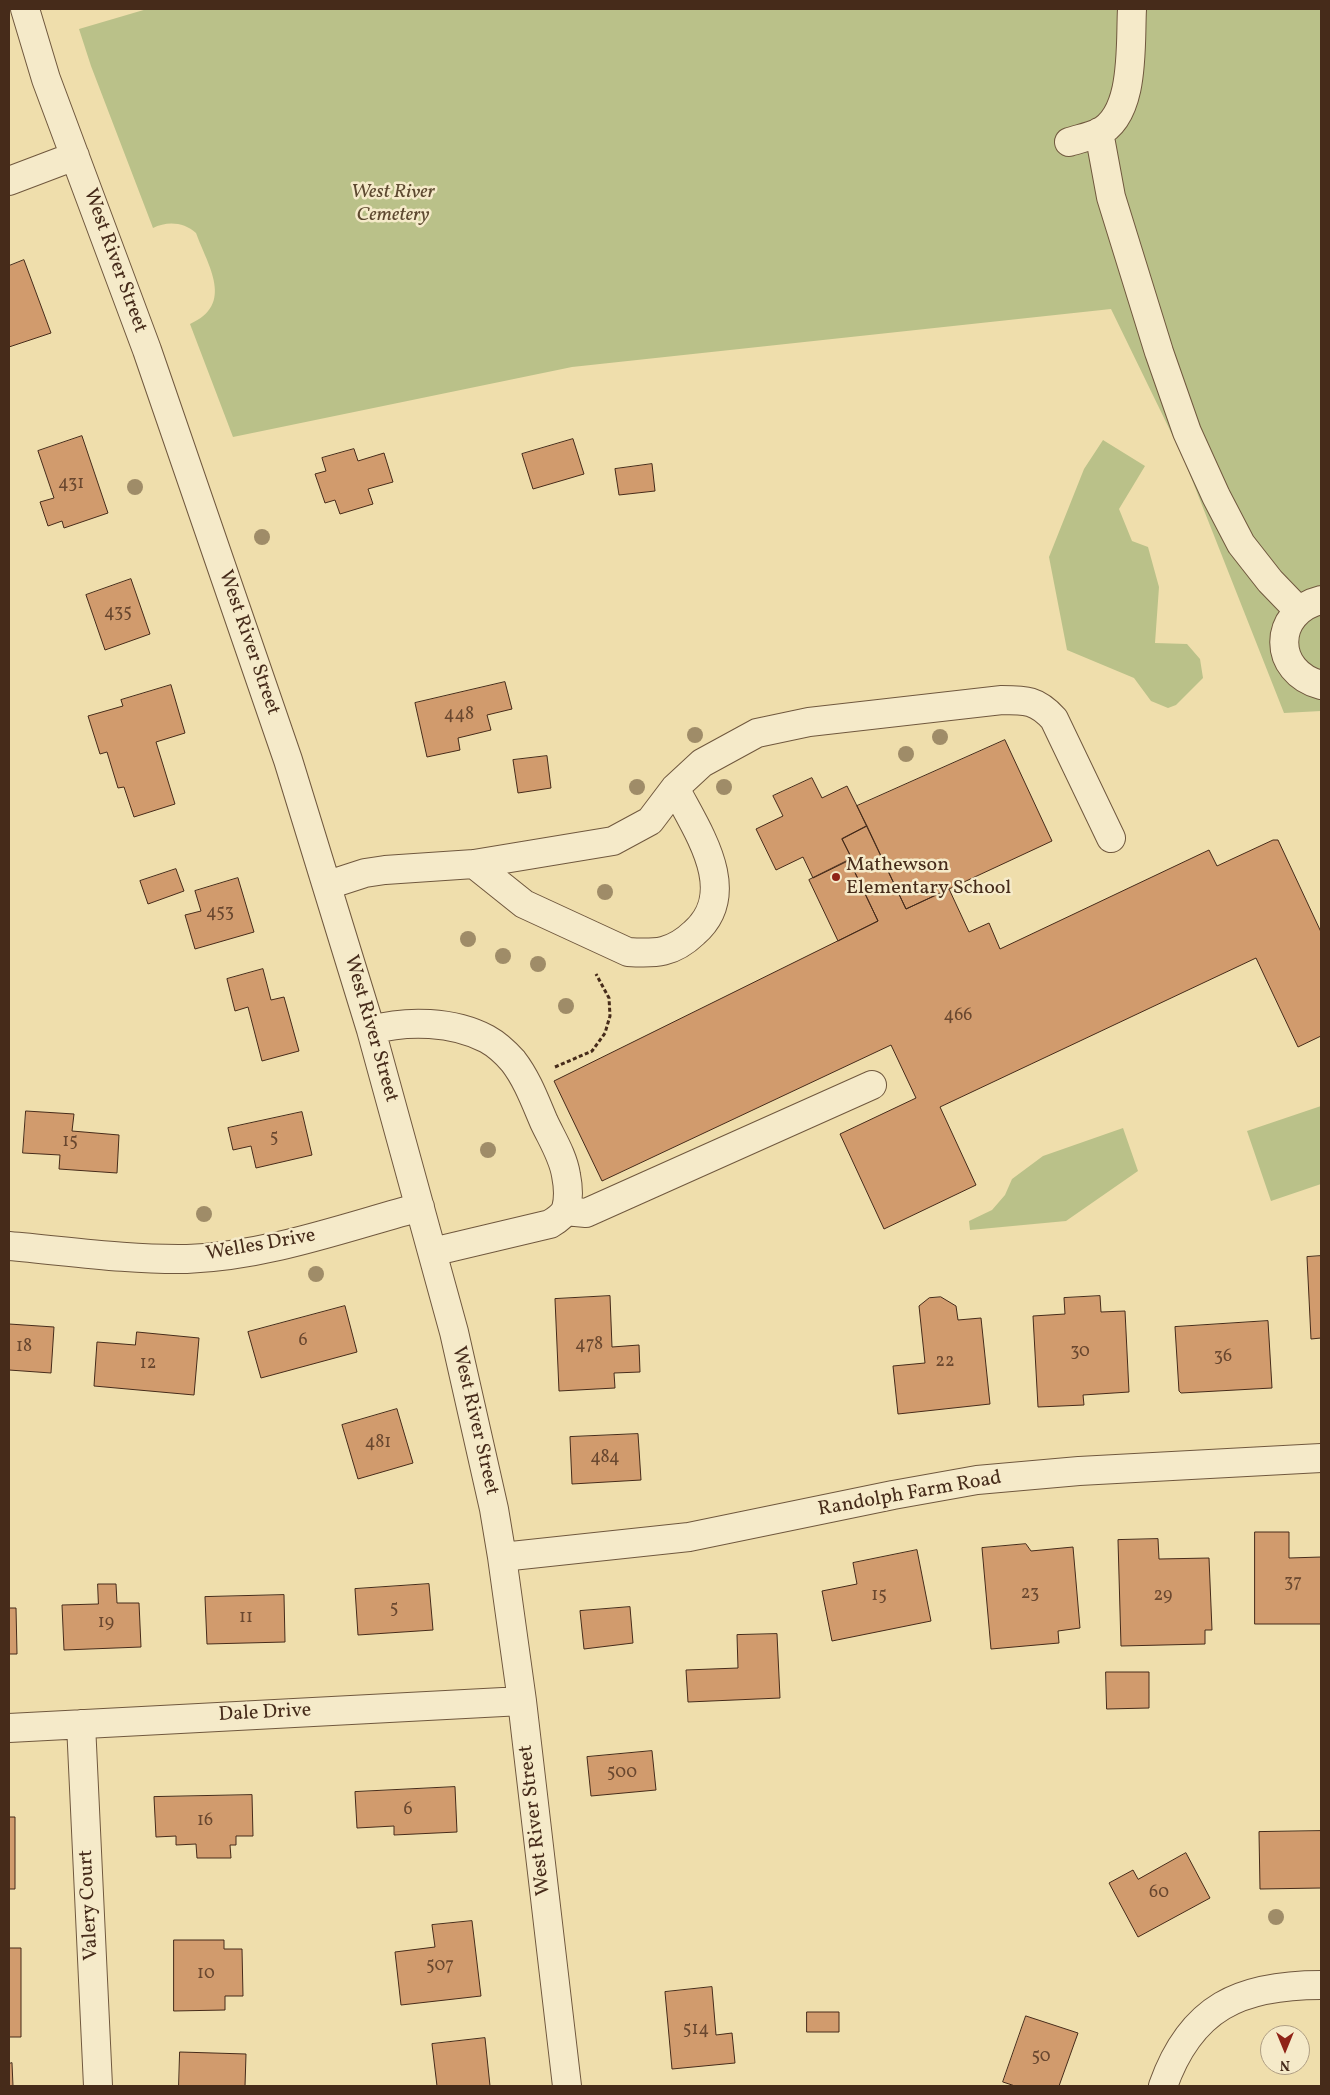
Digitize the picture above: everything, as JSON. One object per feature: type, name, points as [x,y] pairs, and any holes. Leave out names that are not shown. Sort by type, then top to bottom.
[{"type":"street","name":"West River Street","points":[[25,9],[46,79],[147,350],[288,760],[328,885],[371,1030],[454,1332],[492,1499],[502,1557],[522,1701],[567,2086]]},
{"type":"street","points":[[1069,142],[1100,132],[1118,115],[1127,87],[1132,9]]},
{"type":"street","points":[[1100,132],[1111,197],[1159,352],[1187,432],[1216,496],[1241,544],[1270,581],[1310,605],[1289,621],[1284,635],[1285,650],[1290,664],[1299,674],[1310,682],[1321,685]]},
{"type":"street","points":[[9,181],[75,156]]},
{"type":"street","points":[[328,885],[365,873],[474,864],[613,841],[650,821],[676,788],[702,762],[757,733],[808,722],[1002,700],[1032,702],[1044,708],[1054,719],[1111,838]]},
{"type":"street","points":[[474,864],[524,904],[619,948],[628,952],[668,951],[684,942],[700,928],[709,915],[715,901],[714,871],[707,850],[676,788]]},
{"type":"street","points":[[371,1030],[402,1024],[436,1025],[471,1033],[487,1039],[501,1050],[520,1072],[562,1160],[568,1190],[565,1211],[559,1219],[550,1224],[432,1252]]},
{"type":"street","points":[[565,1211],[586,1212],[872,1085]]},
{"type":"street","name":"Welles Drive","points":[[9,1246],[187,1259],[242,1253],[301,1241],[420,1207]]},
{"type":"street","name":"Randolph Farm Road","points":[[502,1557],[689,1538],[893,1495],[977,1480],[1079,1471],[1321,1458]]},
{"type":"street","name":"Dale Drive","points":[[9,1728],[522,1701]]},
{"type":"street","name":"Valery Court","points":[[81,1724],[98,2086]]},
{"type":"street","points":[[1163,2086],[1172,2062],[1181,2046],[1198,2025],[1225,2004],[1260,1990],[1285,1986],[1321,1985]]},
{"type":"path","points":[[549,1069],[592,1051],[605,1033],[610,1016],[609,998],[595,972]]},
{"type":"green space","name":"West River Cemetery","points":[[147,9],[1321,9],[1321,711],[1284,713],[1183,457],[1111,309],[572,367],[233,437],[190,324],[204,316],[212,306],[215,295],[211,271],[196,233],[191,229],[175,224],[164,224],[153,228],[91,66],[79,29]]},
{"type":"green space","points":[[1103,440],[1145,466],[1119,509],[1132,541],[1148,547],[1159,587],[1155,643],[1187,644],[1200,659],[1203,678],[1176,705],[1168,708],[1151,701],[1134,678],[1067,650],[1049,557],[1084,469]]},
{"type":"green space","points":[[1321,1106],[1321,1184],[1271,1201],[1247,1131]]},
{"type":"green space","points":[[1123,1128],[1138,1171],[1066,1221],[970,1230],[969,1221],[992,1210],[1005,1195],[1012,1179],[1043,1156]]},
{"type":"building","points":[[24,260],[51,333],[9,347],[9,266]]},
{"type":"building","points":[[82,436],[108,513],[64,528],[62,521],[48,526],[40,502],[54,498],[38,451]]},
{"type":"building","points":[[573,439],[584,474],[533,489],[522,454]]},
{"type":"building","points":[[354,449],[358,461],[384,453],[393,482],[368,489],[373,504],[340,514],[335,500],[325,503],[315,474],[326,471],[322,458]]},
{"type":"building","points":[[652,464],[655,491],[619,495],[615,469]]},
{"type":"building","points":[[131,579],[150,634],[105,650],[86,595]]},
{"type":"building","points":[[505,682],[512,709],[487,715],[491,730],[458,738],[460,750],[427,757],[415,703]]},
{"type":"building","points":[[171,685],[185,733],[156,742],[175,804],[134,817],[124,787],[118,788],[107,752],[100,754],[88,716],[123,706],[121,700]]},
{"type":"building","points":[[1005,740],[1052,841],[906,909],[857,806]]},
{"type":"building","points":[[547,756],[551,788],[518,793],[513,760]]},
{"type":"building","points":[[812,778],[822,798],[847,786],[867,826],[842,839],[852,859],[813,878],[803,857],[776,870],[756,829],[783,816],[773,796]]},
{"type":"building","points":[[867,826],[906,909],[949,889],[969,932],[989,923],[1000,949],[1209,850],[1217,866],[1273,840],[1278,840],[1321,932],[1321,1036],[1298,1047],[1256,958],[940,1107],[976,1185],[884,1229],[840,1134],[916,1098],[891,1045],[602,1181],[554,1081],[878,921],[849,860],[852,859],[842,839]]},
{"type":"building","points":[[849,860],[878,921],[838,941],[809,880]]},
{"type":"building","points":[[176,869],[184,891],[148,904],[140,881]]},
{"type":"building","points":[[238,878],[254,932],[195,949],[185,915],[201,911],[195,891]]},
{"type":"building","points":[[263,969],[271,1000],[284,997],[299,1051],[262,1061],[248,1007],[235,1011],[227,979]]},
{"type":"building","points":[[26,1111],[74,1114],[72,1131],[119,1135],[117,1173],[59,1169],[60,1155],[23,1153]]},
{"type":"building","points":[[302,1112],[312,1155],[256,1168],[251,1146],[233,1150],[228,1128]]},
{"type":"building","points":[[1321,1256],[1321,1338],[1311,1339],[1307,1257]]},
{"type":"building","points":[[610,1296],[612,1347],[639,1345],[640,1372],[614,1373],[615,1388],[559,1391],[555,1299]]},
{"type":"building","points":[[1100,1296],[1101,1312],[1125,1311],[1129,1392],[1083,1395],[1084,1405],[1038,1407],[1033,1316],[1065,1314],[1064,1298]]},
{"type":"building","points":[[941,1297],[956,1306],[958,1320],[981,1318],[990,1404],[898,1414],[893,1366],[925,1363],[919,1306],[929,1298]]},
{"type":"building","points":[[345,1306],[357,1352],[261,1378],[248,1332]]},
{"type":"building","points":[[1268,1321],[1272,1388],[1181,1393],[1179,1391],[1175,1327]]},
{"type":"building","points":[[9,1324],[54,1327],[51,1373],[9,1370]]},
{"type":"building","points":[[137,1332],[199,1338],[194,1395],[94,1386],[97,1342],[135,1345]]},
{"type":"building","points":[[397,1409],[413,1463],[358,1479],[342,1425]]},
{"type":"building","points":[[638,1434],[641,1480],[572,1484],[570,1437]]},
{"type":"building","points":[[1255,1532],[1289,1532],[1289,1558],[1321,1557],[1321,1624],[1255,1624]]},
{"type":"building","points":[[1158,1539],[1159,1559],[1209,1558],[1212,1630],[1205,1630],[1205,1644],[1121,1646],[1118,1540]]},
{"type":"building","points":[[1026,1544],[1031,1551],[1073,1547],[1080,1628],[1058,1631],[1059,1643],[991,1649],[982,1548]]},
{"type":"building","points":[[917,1550],[931,1621],[832,1641],[822,1591],[857,1584],[853,1563]]},
{"type":"building","points":[[98,1584],[116,1584],[117,1603],[139,1603],[141,1647],[64,1650],[62,1605],[98,1604]]},
{"type":"building","points":[[429,1584],[433,1630],[358,1635],[355,1589]]},
{"type":"building","points":[[284,1595],[285,1642],[207,1644],[205,1597]]},
{"type":"building","points":[[630,1607],[633,1643],[584,1649],[580,1611]]},
{"type":"building","points":[[9,1608],[16,1608],[17,1654],[9,1654]]},
{"type":"building","points":[[777,1634],[780,1698],[688,1702],[686,1670],[738,1668],[737,1635]]},
{"type":"building","points":[[1106,1672],[1149,1672],[1149,1708],[1107,1709]]},
{"type":"building","points":[[652,1751],[656,1790],[591,1796],[587,1757]]},
{"type":"building","points":[[455,1787],[457,1832],[394,1835],[394,1826],[357,1828],[355,1792]]},
{"type":"building","points":[[252,1795],[253,1836],[236,1836],[236,1845],[230,1845],[231,1858],[197,1858],[196,1844],[176,1845],[176,1836],[156,1837],[154,1797]]},
{"type":"building","points":[[9,1817],[15,1817],[15,1889],[9,1889]]},
{"type":"building","points":[[1321,1831],[1321,1888],[1260,1889],[1259,1832]]},
{"type":"building","points":[[1186,1853],[1210,1898],[1138,1937],[1109,1883],[1133,1870],[1138,1879]]},
{"type":"building","points":[[472,1921],[481,1996],[401,2005],[395,1952],[435,1947],[432,1925]]},
{"type":"building","points":[[174,1940],[224,1940],[224,1949],[242,1949],[243,1996],[225,1996],[225,2010],[174,2011]]},
{"type":"building","points":[[9,1948],[21,1948],[21,2037],[9,2037]]},
{"type":"building","points":[[712,1987],[716,2035],[732,2033],[735,2063],[672,2069],[665,1992]]},
{"type":"building","points":[[807,2012],[839,2012],[839,2032],[807,2032]]},
{"type":"building","points":[[1026,2016],[1078,2033],[1059,2086],[1015,2086],[1003,2082]]},
{"type":"building","points":[[485,2038],[490,2086],[437,2086],[432,2044]]},
{"type":"building","points":[[180,2052],[246,2054],[245,2086],[179,2086]]},
{"type":"building","points":[[12,2063],[13,2086],[9,2086],[9,2064]]},
{"type":"place","name":"Mathewson Elementary School","points":[[836,877]]}]
